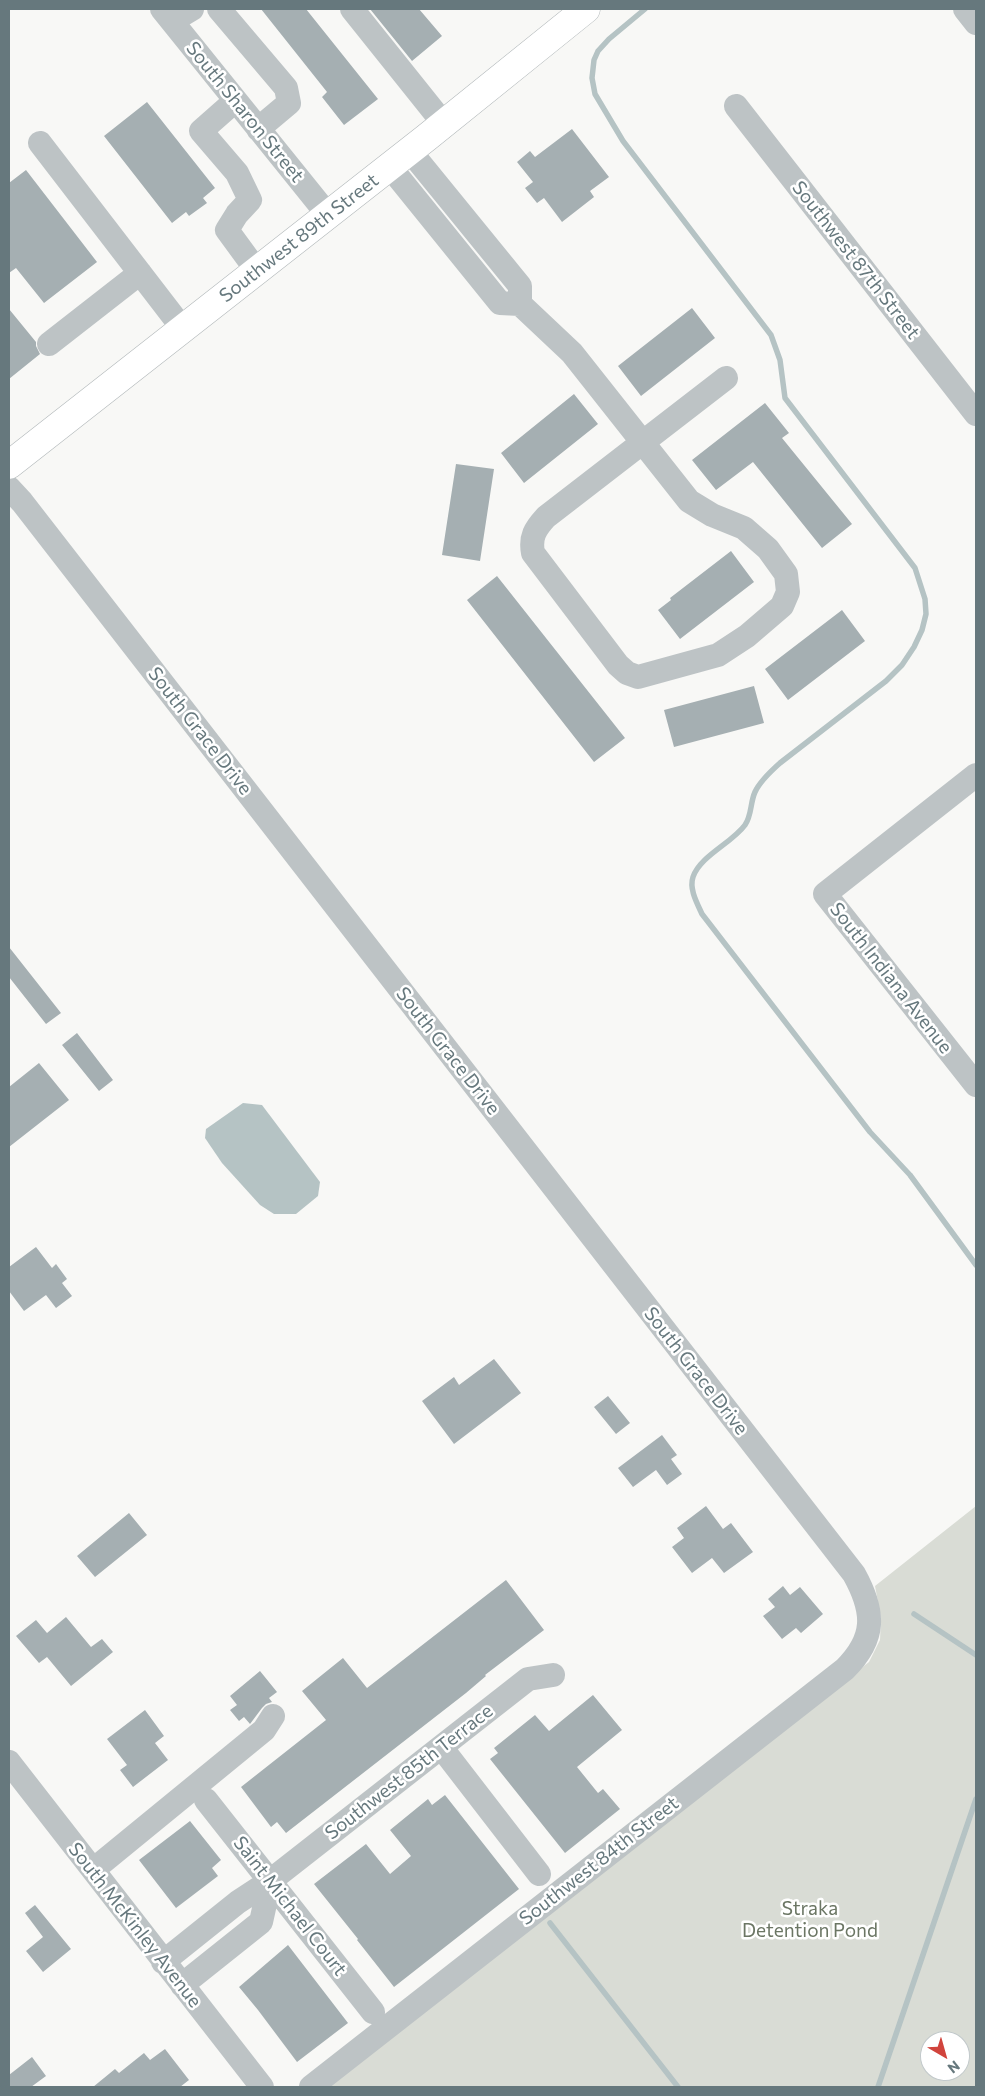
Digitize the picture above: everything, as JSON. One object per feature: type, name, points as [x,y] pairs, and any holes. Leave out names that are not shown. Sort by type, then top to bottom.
[{"type":"main road","name":"Southwest 89th Street","points":[[9,465],[400,159],[586,9]]},
{"type":"street","points":[[167,15],[192,9]]},
{"type":"street","points":[[219,9],[286,88],[289,103],[258,129]]},
{"type":"street","points":[[352,9],[444,124]]},
{"type":"street","points":[[965,9],[976,23]]},
{"type":"street","name":"South Sharon Street","points":[[167,15],[328,215]]},
{"type":"street","points":[[235,101],[201,131],[237,172],[250,200],[237,214],[228,230],[257,271]]},
{"type":"street","name":"Southwest 87th Street","points":[[736,106],[976,414]]},
{"type":"street","points":[[40,143],[183,329]]},
{"type":"street","points":[[400,159],[520,286],[520,304],[572,353],[643,443],[689,501],[712,515],[744,528],[768,549],[786,574],[788,592],[782,606],[747,636],[718,656],[638,677],[627,673],[618,665],[533,553],[531,544],[534,529],[546,517],[643,443],[726,378]]},
{"type":"street","points":[[49,344],[140,273]]},
{"type":"street","name":"South Grace Drive","points":[[9,488],[854,1574],[865,1595],[869,1623]]},
{"type":"street","name":"South Indiana Avenue","points":[[976,775],[825,894],[976,1085]]},
{"type":"street","name":"Southwest 84th Street","points":[[311,2087],[845,1669],[863,1648],[869,1623]]},
{"type":"street","name":"Southwest 85th Terrace","points":[[163,1962],[238,1902],[270,1881],[528,1679],[553,1676]]},
{"type":"street","points":[[92,1870],[264,1730],[273,1716]]},
{"type":"street","points":[[441,1747],[539,1874]]},
{"type":"street","name":"South McKinley Avenue","points":[[9,1762],[262,2087]]},
{"type":"street","name":"Saint Michael Court","points":[[206,1800],[373,2012]]},
{"type":"street","points":[[182,1985],[261,1922],[270,1881]]},
{"type":"street","points":[[209,1925],[228,1948]]},
{"type":"green space","name":"Straka Detention Pond","points":[[976,1506],[976,2087],[327,2087],[869,1662],[880,1640],[881,1618],[875,1586]]},
{"type":"shaded area","points":[[243,1103],[262,1105],[320,1182],[318,1196],[296,1214],[274,1214],[260,1205],[222,1163],[205,1138],[206,1129]]},
{"type":"building","points":[[261,9],[306,9],[378,99],[344,125],[322,97],[327,92]]},
{"type":"building","points":[[370,9],[419,9],[442,36],[412,61]]},
{"type":"building","points":[[147,102],[215,188],[203,198],[207,203],[189,216],[186,212],[172,223],[104,136]]},
{"type":"building","points":[[572,129],[609,177],[590,191],[594,197],[562,222],[544,198],[537,203],[525,188],[533,182],[517,162],[530,151],[535,157]]},
{"type":"building","points":[[26,170],[97,262],[44,303],[16,268],[9,273],[9,183]]},
{"type":"building","points":[[692,308],[715,338],[641,396],[618,366]]},
{"type":"building","points":[[9,309],[36,342],[40,354],[9,379]]},
{"type":"building","points":[[574,394],[598,424],[524,483],[501,453]]},
{"type":"building","points":[[765,403],[789,433],[782,438],[852,524],[822,548],[753,462],[716,490],[692,460]]},
{"type":"building","points":[[456,464],[494,469],[480,561],[442,555]]},
{"type":"building","points":[[731,551],[754,582],[680,639],[658,610],[671,600],[670,598]]},
{"type":"building","points":[[497,576],[625,738],[594,762],[467,600]]},
{"type":"building","points":[[842,610],[865,641],[788,700],[765,669]]},
{"type":"building","points":[[754,686],[764,723],[674,747],[664,710]]},
{"type":"building","points":[[9,947],[61,1013],[46,1024],[9,977]]},
{"type":"building","points":[[77,1033],[113,1080],[99,1091],[62,1045]]},
{"type":"building","points":[[39,1063],[69,1100],[9,1147],[9,1087]]},
{"type":"building","points":[[36,1247],[52,1268],[56,1264],[67,1279],[62,1283],[72,1296],[56,1308],[46,1295],[24,1311],[9,1291],[9,1267]]},
{"type":"building","points":[[494,1359],[521,1393],[454,1444],[422,1401],[454,1377],[459,1385]]},
{"type":"building","points":[[608,1396],[630,1423],[616,1434],[594,1407]]},
{"type":"building","points":[[662,1435],[677,1455],[671,1459],[682,1474],[667,1485],[656,1470],[633,1487],[618,1468]]},
{"type":"building","points":[[706,1506],[723,1529],[731,1523],[753,1552],[724,1573],[712,1558],[692,1573],[672,1547],[684,1538],[677,1528]]},
{"type":"building","points":[[129,1513],[147,1535],[95,1577],[77,1556]]},
{"type":"building","points":[[506,1580],[544,1630],[286,1833],[277,1822],[271,1827],[241,1787],[326,1720],[302,1691],[343,1658],[367,1688]]},
{"type":"building","points":[[783,1586],[790,1595],[800,1587],[823,1614],[801,1633],[796,1628],[782,1639],[763,1616],[775,1607],[768,1599]]},
{"type":"building","points":[[66,1617],[91,1647],[102,1639],[113,1652],[71,1686],[47,1657],[39,1663],[16,1636],[36,1620],[47,1633]]},
{"type":"building","points":[[260,1671],[277,1692],[269,1698],[272,1702],[262,1708],[250,1724],[244,1717],[239,1721],[230,1710],[237,1705],[230,1696]]},
{"type":"building","points":[[593,1695],[622,1730],[577,1767],[598,1793],[603,1789],[620,1809],[565,1853],[490,1759],[498,1753],[494,1748],[535,1715],[549,1731]]},
{"type":"building","points":[[145,1710],[164,1736],[155,1743],[168,1760],[133,1787],[120,1770],[127,1765],[107,1739]]},
{"type":"building","points":[[445,1795],[519,1889],[394,1987],[314,1884],[366,1844],[390,1874],[411,1856],[390,1830],[428,1799],[432,1805]]},
{"type":"building","points":[[190,1821],[221,1860],[212,1868],[218,1876],[176,1908],[139,1860]]},
{"type":"building","points":[[35,1905],[71,1949],[43,1972],[26,1951],[43,1937],[25,1913]]},
{"type":"building","points":[[288,1945],[348,2023],[297,2062],[239,1987]]},
{"type":"building","points":[[165,2049],[189,2080],[180,2087],[93,2087],[115,2069],[119,2073],[144,2053],[150,2060]]},
{"type":"building","points":[[32,2057],[46,2076],[31,2087],[9,2087],[9,2075]]},
{"type":"waterway","points":[[645,9],[609,39],[598,51],[594,60],[592,78],[595,94],[623,141],[771,335],[780,360],[785,398],[915,568],[925,599],[926,614],[922,630],[902,665],[886,681],[780,763],[763,780],[755,792],[749,817],[745,825],[697,869],[692,882],[693,891],[702,914],[870,1132],[910,1175],[976,1265]]},
{"type":"waterway","points":[[914,1614],[976,1655]]},
{"type":"waterway","points":[[878,2087],[976,1799]]},
{"type":"waterway","points":[[550,1923],[678,2087]]}]
